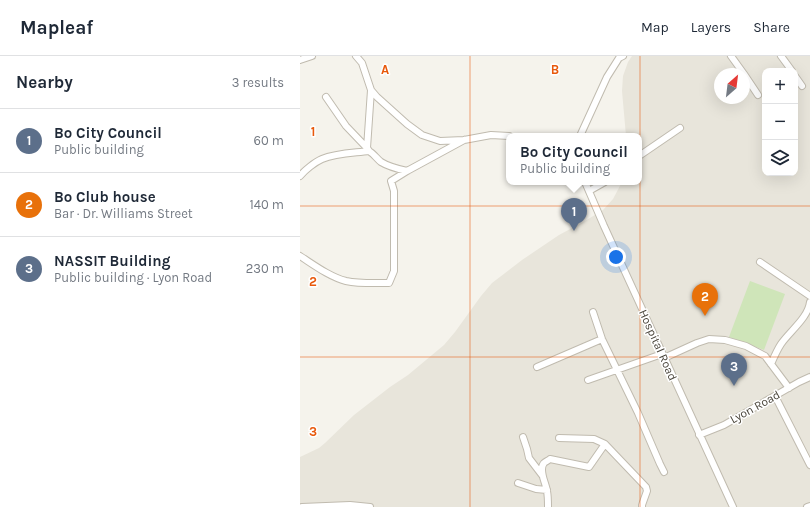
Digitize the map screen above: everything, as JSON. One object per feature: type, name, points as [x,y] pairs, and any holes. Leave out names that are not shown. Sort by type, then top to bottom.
[{"type":"street","points":[[300,60],[312,56]]},
{"type":"street","points":[[356,56],[362,63],[372,90],[376,96],[407,124],[422,134],[440,141],[464,140],[491,135],[506,136]]},
{"type":"street","points":[[581,133],[607,77],[619,58],[623,56]]},
{"type":"street","points":[[731,56],[740,68]]},
{"type":"street","points":[[781,56],[790,68]]},
{"type":"street","points":[[798,80],[802,86]]},
{"type":"street","points":[[750,83],[758,94]]},
{"type":"street","points":[[368,150],[372,90]]},
{"type":"street","points":[[326,97],[346,126],[381,162],[394,168],[407,171]]},
{"type":"street","points":[[642,154],[680,128]]},
{"type":"street","points":[[300,256],[333,276],[345,281],[389,283],[394,271],[394,191],[392,181],[407,171],[464,140]]},
{"type":"street","points":[[300,176],[322,159],[338,154],[368,150]]},
{"type":"street","name":"Hospital Road","points":[[586,185],[733,507]]},
{"type":"street","points":[[589,191],[600,185]]},
{"type":"street","points":[[760,262],[810,296]]},
{"type":"street","points":[[771,364],[781,344],[797,326],[809,307],[810,302]]},
{"type":"street","points":[[593,312],[602,339],[638,413],[664,472]]},
{"type":"street","points":[[537,367],[602,339]]},
{"type":"street","points":[[588,380],[663,356],[697,342],[709,339],[725,340],[746,346],[765,356],[789,388]]},
{"type":"street","name":"Lyon Road","points":[[699,435],[724,424],[810,377]]},
{"type":"street","points":[[775,396],[810,465]]},
{"type":"street","points":[[523,437],[528,458],[542,475]]},
{"type":"street","points":[[559,438],[594,439],[605,444],[646,487],[647,491],[642,507]]},
{"type":"street","points":[[548,507],[547,490],[542,475],[542,467],[544,462],[550,459],[589,467],[605,444]]},
{"type":"street","points":[[518,483],[536,489],[547,490]]},
{"type":"street","points":[[302,507],[370,507]]},
{"type":"shaded area","points":[[632,56],[810,56],[810,507],[300,507],[300,457],[319,448],[354,415],[408,375],[444,345],[492,283],[522,260],[559,235],[603,210],[613,199],[620,185],[642,185],[642,133],[626,133],[622,91],[623,76]]},
{"type":"green space","points":[[750,281],[785,294],[764,350],[729,337]]},
{"type":"place","name":"Bo City Council","points":[[574,231]]},
{"type":"place","name":"Bo Club house","points":[[705,316]]},
{"type":"place","name":"NASSIT Building","points":[[734,386]]}]
